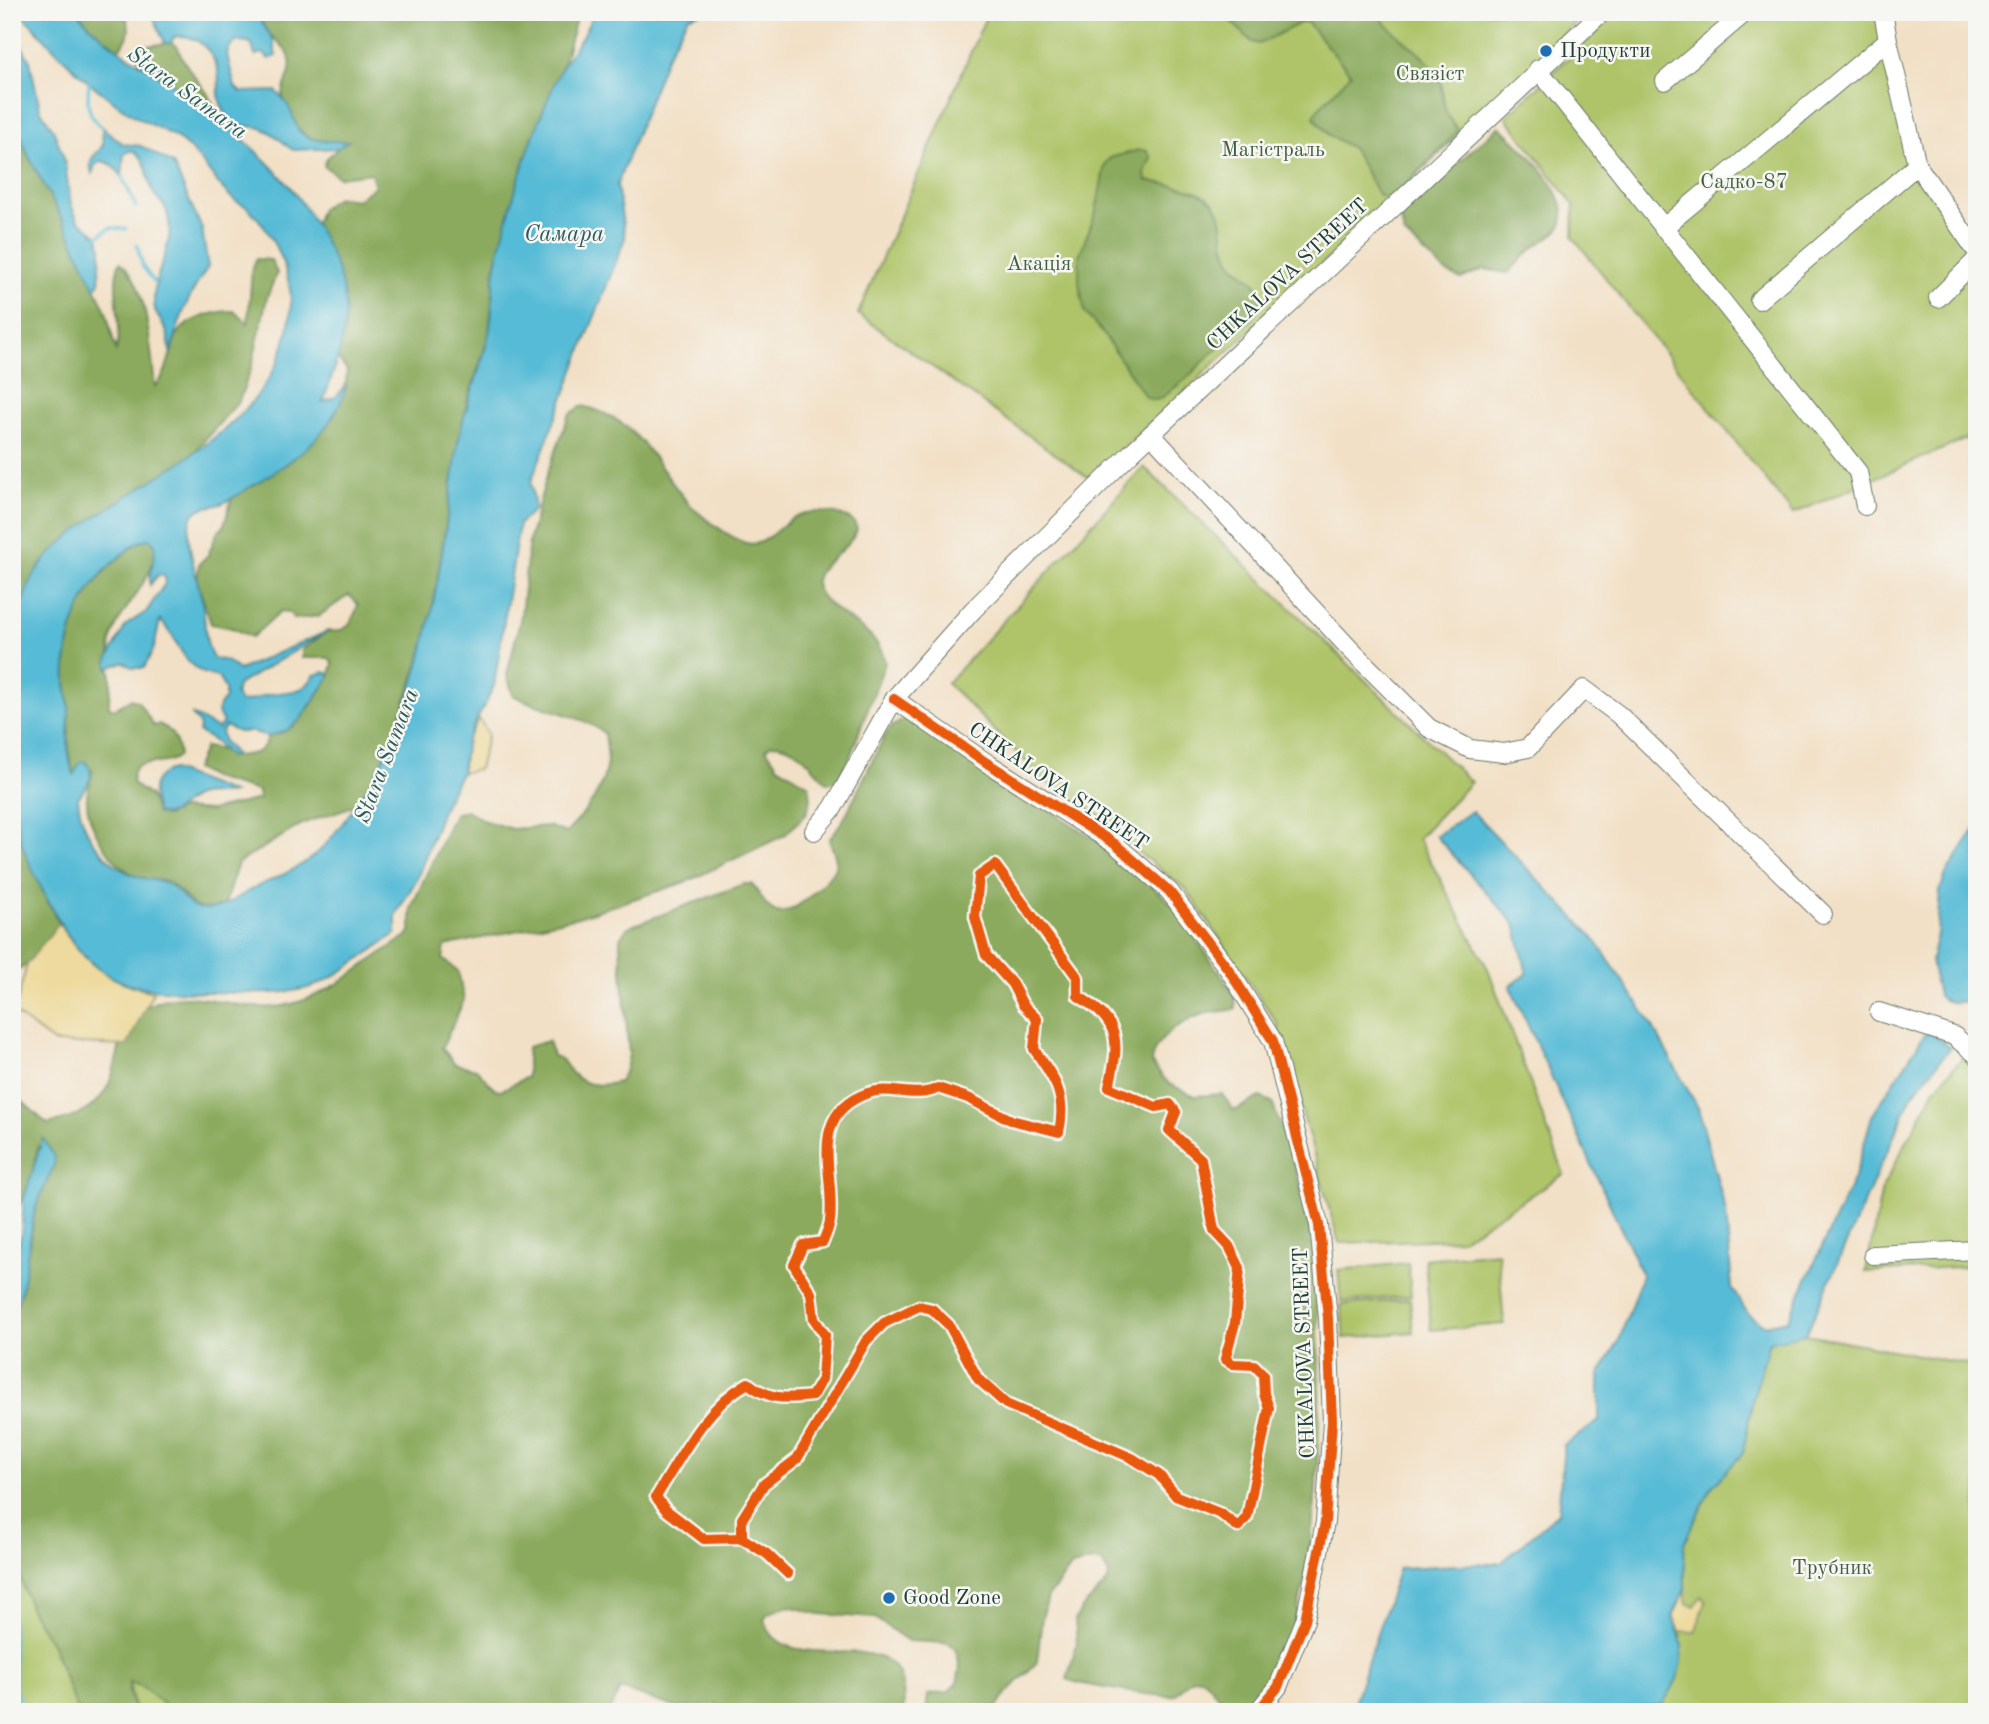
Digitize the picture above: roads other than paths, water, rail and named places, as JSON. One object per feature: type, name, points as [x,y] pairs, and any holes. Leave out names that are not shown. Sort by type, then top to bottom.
[{"type":"street","name":"CHKALOVA STREET","points":[[814,831],[833,808],[881,716],[973,611],[1151,434],[1538,69],[1602,12]]},
{"type":"street","points":[[1665,81],[1746,12]]},
{"type":"street","points":[[1883,12],[1917,165],[1977,252]]},
{"type":"street","points":[[1663,228],[1888,40]]},
{"type":"street","points":[[1538,69],[1858,471],[1865,506]]},
{"type":"street","points":[[1759,300],[1917,165]]},
{"type":"street","points":[[1938,298],[1977,259]]},
{"type":"street","points":[[1151,434],[1350,649],[1430,728],[1470,750],[1504,753],[1528,748],[1584,689],[1619,715],[1823,914]]},
{"type":"street","name":"CHKALOVA STREET","points":[[894,699],[987,763],[1115,844],[1170,891],[1229,970],[1273,1041],[1319,1225],[1328,1318],[1332,1421],[1325,1522],[1305,1620],[1278,1687],[1257,1712]]},
{"type":"street","points":[[1879,1012],[1954,1036],[1977,1055]]},
{"type":"street","points":[[1873,1255],[1977,1250]]},
{"type":"water","name":"Самара","points":[[12,12],[77,12],[119,50],[183,91],[224,123],[231,123],[220,100],[218,70],[207,49],[196,40],[182,36],[174,37],[171,43],[165,43],[151,12],[255,12],[273,40],[276,56],[269,59],[263,53],[255,55],[251,43],[239,41],[233,44],[227,55],[235,87],[241,92],[276,91],[286,102],[298,128],[311,139],[348,141],[338,148],[293,150],[263,129],[240,127],[242,138],[294,192],[330,252],[342,286],[345,319],[340,351],[323,402],[336,397],[347,385],[333,417],[312,443],[285,465],[235,496],[218,505],[199,509],[192,517],[189,530],[208,644],[213,658],[226,661],[239,670],[328,631],[238,685],[235,694],[240,702],[300,689],[310,682],[314,675],[325,672],[331,675],[300,720],[287,730],[268,737],[255,732],[238,732],[226,726],[221,732],[224,742],[236,755],[230,757],[214,741],[199,732],[200,726],[191,714],[218,729],[223,722],[218,713],[219,705],[225,699],[225,689],[218,677],[196,669],[189,662],[160,620],[154,648],[144,668],[133,668],[124,662],[108,668],[108,659],[126,625],[146,612],[166,582],[164,575],[158,575],[150,585],[155,544],[150,539],[129,549],[105,571],[84,599],[71,631],[66,666],[69,759],[74,775],[79,763],[85,761],[89,766],[90,780],[78,798],[85,827],[102,852],[125,871],[163,882],[193,906],[209,909],[228,903],[288,872],[320,850],[347,817],[374,776],[396,732],[413,686],[426,638],[458,443],[490,329],[494,274],[502,241],[530,145],[562,67],[586,30],[593,12],[702,12],[688,17],[667,55],[617,185],[625,238],[531,482],[535,509],[519,524],[494,686],[467,739],[461,773],[444,805],[417,879],[396,914],[396,934],[342,971],[311,987],[272,993],[176,991],[132,985],[113,978],[97,968],[67,934],[23,847],[14,800],[13,766],[16,643],[27,589],[41,565],[76,532],[188,457],[248,407],[270,377],[285,343],[291,303],[288,278],[278,251],[256,216],[226,193],[189,148],[129,112],[91,84],[63,59],[20,13],[15,19],[19,41],[30,61],[40,109],[53,129],[64,158],[71,205],[78,220],[98,236],[101,248],[99,284],[95,288],[28,155],[12,114]]},
{"type":"water","points":[[102,127],[123,144],[141,146],[173,164],[202,229],[208,267],[185,309],[171,354],[166,331],[156,312],[154,296],[169,236],[166,209],[153,192],[142,159],[132,150],[124,154],[122,176],[111,164],[102,161],[95,165],[92,174],[91,160],[103,145]]},
{"type":"water","points":[[173,770],[232,793],[197,796],[174,812],[157,813],[153,799],[154,786],[160,776]]},
{"type":"water","points":[[1472,811],[1593,937],[1647,1017],[1698,1108],[1726,1212],[1732,1289],[1749,1315],[1764,1325],[1788,1320],[1855,1176],[1872,1116],[1927,1031],[1951,1047],[1912,1095],[1806,1334],[1769,1342],[1752,1402],[1743,1453],[1711,1488],[1684,1543],[1685,1589],[1673,1616],[1681,1641],[1682,1662],[1676,1682],[1663,1704],[1606,1712],[1351,1712],[1399,1568],[1501,1563],[1558,1513],[1564,1445],[1599,1421],[1599,1375],[1618,1343],[1642,1275],[1510,986],[1527,974],[1515,924],[1436,836]]},
{"type":"water","points":[[1977,826],[1977,996],[1962,1002],[1952,1002],[1938,996],[1931,961],[1937,934],[1940,890],[1946,874]]},
{"type":"water","points":[[43,1138],[55,1158],[54,1165],[35,1209],[21,1293],[12,1318],[12,1265],[21,1236],[24,1198]]},
{"type":"waterway","points":[[89,83],[90,113],[102,127]]},
{"type":"waterway","points":[[122,176],[136,207]]},
{"type":"waterway","points":[[98,236],[110,228],[126,229]]},
{"type":"waterway","points":[[137,245],[143,267],[154,282]]},
{"type":"waterway","points":[[12,1618],[15,1687],[23,1712]]},
{"type":"place","name":"Продукти","points":[[1546,51]]},
{"type":"place","name":"Good Zone","points":[[889,1598]]},
{"type":"park label","name":"Связіст","points":[[1430,74]]},
{"type":"park label","name":"Магістраль","points":[[1273,150]]},
{"type":"park label","name":"Садко-87","points":[[1744,182]]},
{"type":"park label","name":"Акація","points":[[1039,264]]},
{"type":"park label","name":"Трубник","points":[[1832,1568]]},
{"type":"water label","name":"Stara Samara","points":[[187,93]]},
{"type":"water label","name":"Stara Samara","points":[[387,756]]}]
